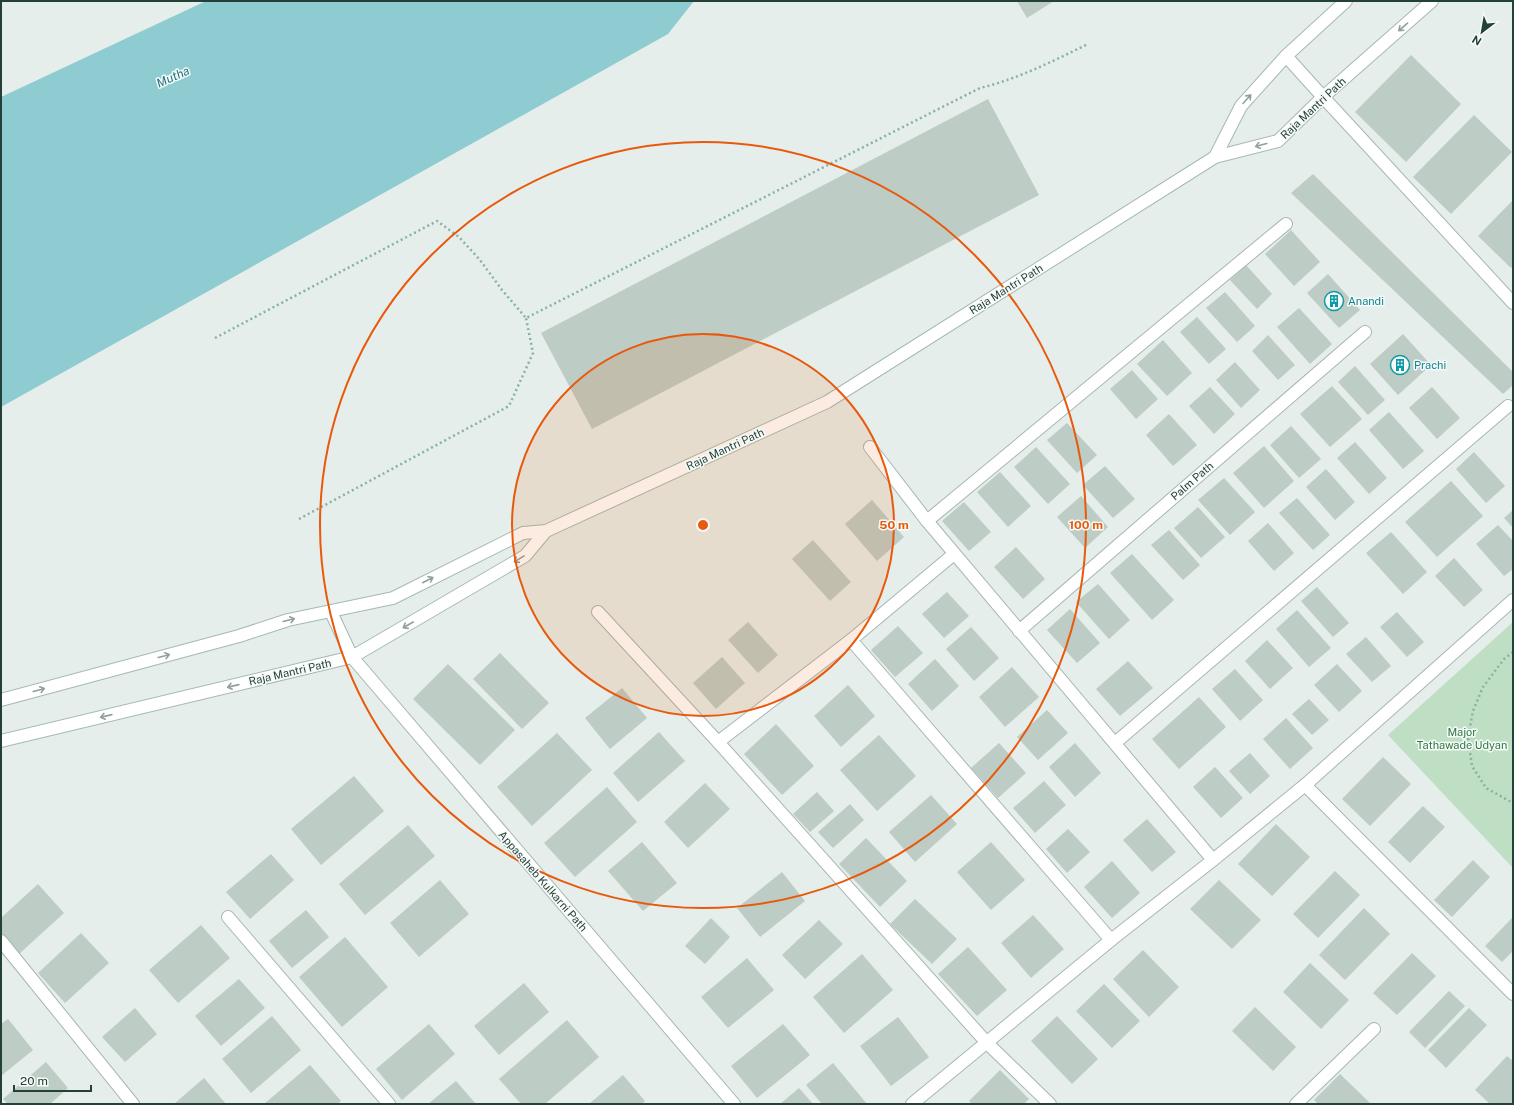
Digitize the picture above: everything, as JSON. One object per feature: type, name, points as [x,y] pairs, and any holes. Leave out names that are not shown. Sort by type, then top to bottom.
[{"type":"street","points":[[1215,157],[1240,106],[1286,56],[1346,1]]},
{"type":"street","name":"Raja Mantri Path","points":[[1,700],[238,636],[288,620],[394,598],[523,533],[546,532],[827,402],[1215,157],[1278,141],[1323,98],[1432,1]]},
{"type":"street","points":[[1286,56],[1513,303]]},
{"type":"street","points":[[927,521],[1286,224]]},
{"type":"street","name":"Palm Path","points":[[1019,630],[1365,332]]},
{"type":"street","points":[[1115,744],[1508,406]]},
{"type":"street","points":[[870,447],[954,554],[1213,860]]},
{"type":"street","name":"Raja Mantri Path","points":[[1,741],[352,658],[525,556],[546,532]]},
{"type":"street","points":[[718,742],[852,640],[954,554]]},
{"type":"street","points":[[912,1104],[1110,940],[1213,860],[1305,784],[1513,600]]},
{"type":"street","name":"Appasaheb Kulkarni Path","points":[[330,612],[352,658],[734,1104]]},
{"type":"street","points":[[598,612],[718,742],[986,1043],[1050,1104]]},
{"type":"street","points":[[852,640],[1110,940]]},
{"type":"street","points":[[1305,784],[1513,994]]},
{"type":"street","points":[[228,917],[387,1103]]},
{"type":"street","points":[[1,941],[132,1104]]},
{"type":"street","points":[[1296,1104],[1374,1028]]},
{"type":"path","points":[[526,318],[980,88],[997,84],[1043,66],[1088,44]]},
{"type":"path","points":[[215,338],[437,221],[459,237],[480,260],[502,290],[526,318],[533,353],[509,406],[299,519]]},
{"type":"path","points":[[1513,652],[1504,659],[1483,688],[1473,711],[1468,738],[1472,766],[1486,788],[1513,804]]},
{"type":"green space","name":"Major Tathawade Udyan","points":[[1513,622],[1513,868],[1388,735]]},
{"type":"water","name":"Mutha","points":[[206,1],[694,1],[668,34],[1,407],[1,97]]},
{"type":"building","points":[[1017,1],[1054,1],[1027,18]]},
{"type":"building","points":[[1411,55],[1461,104],[1406,162],[1355,112]]},
{"type":"building","points":[[988,99],[1039,195],[592,429],[541,333]]},
{"type":"building","points":[[1474,115],[1512,152],[1451,214],[1413,177]]},
{"type":"building","points":[[1313,174],[1513,372],[1513,385],[1503,394],[1291,193]]},
{"type":"building","points":[[1513,200],[1513,265],[1511,268],[1478,236]]},
{"type":"building","points":[[1291,230],[1320,262],[1294,286],[1265,254]]},
{"type":"building","points":[[1246,265],[1272,294],[1257,309],[1230,280]]},
{"type":"building","name":"Anandi","points":[[1328,274],[1360,310],[1339,328],[1307,293]]},
{"type":"building","points":[[1225,292],[1255,326],[1237,342],[1206,308]]},
{"type":"building","points":[[1299,308],[1332,344],[1310,364],[1277,327]]},
{"type":"building","points":[[1197,317],[1226,349],[1209,364],[1180,332]]},
{"type":"building","name":"Prachi","points":[[1403,334],[1431,365],[1398,395],[1370,364]]},
{"type":"building","points":[[1268,335],[1295,365],[1278,380],[1252,351]]},
{"type":"building","points":[[1163,340],[1192,373],[1167,396],[1137,364]]},
{"type":"building","points":[[1235,362],[1260,390],[1241,408],[1216,380]]},
{"type":"building","points":[[1355,366],[1385,400],[1368,415],[1338,382]]},
{"type":"building","points":[[1132,370],[1158,399],[1136,419],[1110,389]]},
{"type":"building","points":[[1332,386],[1362,419],[1330,447],[1300,414]]},
{"type":"building","points":[[1210,387],[1235,414],[1214,434],[1189,406]]},
{"type":"building","points":[[1432,387],[1460,418],[1437,439],[1409,408]]},
{"type":"building","points":[[1389,412],[1424,451],[1403,469],[1369,430]]},
{"type":"building","points":[[1169,414],[1197,445],[1173,466],[1146,435]]},
{"type":"building","points":[[1067,423],[1097,455],[1077,473],[1047,440]]},
{"type":"building","points":[[1291,426],[1321,459],[1299,478],[1270,445]]},
{"type":"building","points":[[1355,442],[1387,478],[1369,494],[1337,458]]},
{"type":"building","points":[[1264,446],[1294,481],[1264,508],[1233,473]]},
{"type":"building","points":[[1036,447],[1070,484],[1048,504],[1014,467]]},
{"type":"building","points":[[1474,452],[1505,486],[1486,503],[1456,469]]},
{"type":"building","points":[[1105,466],[1135,499],[1113,518],[1083,485]]},
{"type":"building","points":[[1326,469],[1355,502],[1335,520],[1306,487]]},
{"type":"building","points":[[1000,472],[1031,506],[1008,527],[977,492]]},
{"type":"building","points":[[1224,478],[1255,512],[1230,535],[1198,500]]},
{"type":"building","points":[[1451,481],[1483,516],[1437,557],[1405,522]]},
{"type":"building","points":[[1081,496],[1108,527],[1085,548],[1057,517]]},
{"type":"building","points":[[1297,498],[1330,535],[1313,550],[1279,513]]},
{"type":"building","points":[[872,500],[904,537],[877,561],[845,524]]},
{"type":"building","points":[[964,502],[991,532],[969,551],[942,521]]},
{"type":"building","points":[[1198,507],[1225,537],[1201,558],[1174,528]]},
{"type":"building","points":[[1513,510],[1513,528],[1504,518]]},
{"type":"building","points":[[1268,523],[1294,553],[1274,571],[1248,541]]},
{"type":"building","points":[[1498,525],[1513,541],[1513,569],[1504,576],[1476,544]]},
{"type":"building","points":[[1169,530],[1200,565],[1183,580],[1151,545]]},
{"type":"building","points":[[1391,532],[1427,572],[1403,594],[1366,553]]},
{"type":"building","points":[[813,540],[851,582],[830,601],[792,559]]},
{"type":"building","points":[[1016,547],[1045,579],[1023,599],[994,567]]},
{"type":"building","points":[[1132,554],[1174,600],[1152,620],[1110,573]]},
{"type":"building","points":[[1454,558],[1483,590],[1464,607],[1435,576]]},
{"type":"building","points":[[1098,584],[1130,620],[1109,639],[1076,602]]},
{"type":"building","points":[[1317,587],[1349,623],[1333,637],[1301,601]]},
{"type":"building","points":[[947,592],[969,616],[944,638],[922,614]]},
{"type":"building","points":[[1070,609],[1100,643],[1077,663],[1047,630]]},
{"type":"building","points":[[1297,610],[1331,648],[1309,667],[1276,629]]},
{"type":"building","points":[[1397,612],[1424,642],[1407,657],[1380,627]]},
{"type":"building","points":[[748,622],[778,655],[758,673],[728,640]]},
{"type":"building","points":[[898,626],[923,653],[895,677],[871,650]]},
{"type":"building","points":[[971,627],[999,658],[974,681],[946,649]]},
{"type":"building","points":[[1366,637],[1391,666],[1372,682],[1346,654]]},
{"type":"building","points":[[1267,640],[1293,668],[1270,689],[1245,661]]},
{"type":"building","points":[[500,653],[549,703],[522,729],[473,679]]},
{"type":"building","points":[[722,657],[745,683],[716,709],[693,683]]},
{"type":"building","points":[[935,659],[959,686],[932,711],[908,684]]},
{"type":"building","points":[[1128,661],[1153,688],[1120,716],[1096,689]]},
{"type":"building","points":[[448,664],[515,730],[480,765],[413,699]]},
{"type":"building","points":[[1337,664],[1362,691],[1339,712],[1314,685]]},
{"type":"building","points":[[1012,667],[1039,697],[1005,727],[979,697]]},
{"type":"building","points":[[1235,669],[1263,700],[1240,721],[1212,689]]},
{"type":"building","points":[[848,685],[875,716],[841,747],[814,716]]},
{"type":"building","points":[[622,688],[647,718],[610,749],[585,718]]},
{"type":"building","points":[[1199,697],[1226,727],[1179,769],[1152,739]]},
{"type":"building","points":[[1309,699],[1329,720],[1312,735],[1292,714]]},
{"type":"building","points":[[1047,710],[1068,733],[1038,760],[1017,737]]},
{"type":"building","points":[[1286,718],[1313,748],[1290,769],[1263,739]]},
{"type":"building","points":[[776,724],[814,766],[782,795],[744,754]]},
{"type":"building","points":[[659,732],[685,761],[638,802],[613,773]]},
{"type":"building","points":[[557,733],[592,770],[532,826],[497,787]]},
{"type":"building","points":[[879,735],[916,776],[877,811],[840,770]]},
{"type":"building","points":[[999,743],[1026,773],[998,798],[971,768]]},
{"type":"building","points":[[1075,743],[1101,773],[1075,797],[1049,767]]},
{"type":"building","points":[[1250,753],[1270,776],[1250,794],[1229,771]]},
{"type":"building","points":[[1383,757],[1411,784],[1370,826],[1342,799]]},
{"type":"building","points":[[1215,767],[1243,798],[1221,818],[1193,787]]},
{"type":"building","points":[[354,776],[384,811],[321,865],[291,829]]},
{"type":"building","points":[[1044,781],[1066,805],[1035,833],[1013,808]]},
{"type":"building","points":[[705,783],[730,809],[688,848],[664,822]]},
{"type":"building","points":[[607,787],[637,822],[575,877],[544,843]]},
{"type":"building","points":[[817,792],[834,811],[810,832],[793,814]]},
{"type":"building","points":[[931,795],[957,824],[915,862],[889,832]]},
{"type":"building","points":[[850,804],[864,820],[833,848],[818,832]]},
{"type":"building","points":[[1423,806],[1445,827],[1410,863],[1388,842]]},
{"type":"building","points":[[1147,819],[1176,852],[1152,872],[1123,840]]},
{"type":"building","points":[[1276,824],[1310,857],[1272,896],[1238,864]]},
{"type":"building","points":[[408,825],[435,856],[365,915],[339,884]]},
{"type":"building","points":[[1068,829],[1090,852],[1067,873],[1046,849]]},
{"type":"building","points":[[866,838],[907,881],[880,907],[839,864]]},
{"type":"building","points":[[642,842],[677,883],[643,911],[608,871]]},
{"type":"building","points":[[991,842],[1025,880],[991,910],[957,872]]},
{"type":"building","points":[[271,854],[294,880],[250,919],[226,892]]},
{"type":"building","points":[[1473,860],[1490,877],[1452,917],[1434,900]]},
{"type":"building","points":[[1112,861],[1140,893],[1112,918],[1084,887]]},
{"type":"building","points":[[1335,871],[1360,895],[1318,938],[1293,914]]},
{"type":"building","points":[[782,872],[805,901],[760,937],[737,908]]},
{"type":"building","points":[[440,880],[469,914],[419,957],[390,923]]},
{"type":"building","points":[[1219,880],[1261,920],[1232,949],[1190,909]]},
{"type":"building","points":[[38,884],[64,913],[19,954],[1,935],[1,918]]},
{"type":"building","points":[[915,899],[957,939],[932,964],[890,924]]},
{"type":"building","points":[[1364,908],[1390,934],[1345,980],[1319,955]]},
{"type":"building","points":[[306,910],[329,937],[292,968],[269,941]]},
{"type":"building","points":[[1033,915],[1064,949],[1031,978],[1001,943]]},
{"type":"building","points":[[1513,917],[1513,951],[1502,962],[1485,946]]},
{"type":"building","points":[[711,918],[730,937],[705,964],[685,946]]},
{"type":"building","points":[[819,920],[843,944],[805,979],[782,955]]},
{"type":"building","points":[[201,925],[230,958],[178,1003],[149,970]]},
{"type":"building","points":[[81,933],[109,963],[65,1003],[38,973]]},
{"type":"building","points":[[345,937],[388,987],[342,1027],[299,977]]},
{"type":"building","points":[[968,947],[1007,990],[977,1016],[938,974]]},
{"type":"building","points":[[1143,950],[1179,987],[1149,1017],[1113,979]]},
{"type":"building","points":[[1412,953],[1436,976],[1397,1015],[1373,993]]},
{"type":"building","points":[[862,954],[893,990],[844,1033],[813,997]]},
{"type":"building","points":[[747,958],[774,990],[728,1028],[701,997]]},
{"type":"building","points":[[1310,963],[1349,1000],[1321,1029],[1283,992]]},
{"type":"building","points":[[239,979],[265,1008],[221,1046],[195,1016]]},
{"type":"building","points":[[524,983],[549,1012],[499,1055],[474,1026]]},
{"type":"building","points":[[1104,984],[1140,1021],[1112,1048],[1076,1011]]},
{"type":"building","points":[[1449,991],[1465,1006],[1425,1048],[1409,1032]]},
{"type":"building","points":[[1255,1007],[1296,1047],[1273,1071],[1232,1031]]},
{"type":"building","points":[[135,1008],[157,1034],[125,1062],[102,1037]]},
{"type":"building","points":[[1469,1008],[1487,1025],[1446,1068],[1428,1050]]},
{"type":"building","points":[[272,1016],[301,1050],[251,1093],[222,1059]]},
{"type":"building","points":[[1057,1016],[1098,1059],[1072,1084],[1031,1041]]},
{"type":"building","points":[[898,1017],[929,1057],[891,1086],[860,1046]]},
{"type":"building","points":[[8,1019],[33,1050],[1,1076],[1,1024]]},
{"type":"building","points":[[567,1020],[599,1057],[545,1104],[521,1104],[499,1079]]},
{"type":"building","points":[[429,1024],[455,1054],[402,1100],[376,1069]]},
{"type":"building","points":[[783,1024],[810,1055],[757,1098],[731,1066]]},
{"type":"building","points":[[1507,1056],[1513,1061],[1513,1104],[1490,1104],[1475,1090]]},
{"type":"building","points":[[46,1062],[68,1088],[50,1104],[8,1104],[3,1099]]},
{"type":"building","points":[[833,1063],[867,1104],[822,1104],[806,1085]]},
{"type":"building","points":[[310,1065],[341,1101],[337,1104],[264,1104]]},
{"type":"building","points":[[1000,1070],[1029,1099],[1024,1104],[972,1104],[969,1101]]},
{"type":"building","points":[[1340,1074],[1371,1104],[1318,1104],[1314,1100]]},
{"type":"building","points":[[623,1075],[645,1101],[642,1104],[589,1104]]},
{"type":"building","points":[[204,1078],[226,1104],[174,1104]]},
{"type":"building","points":[[456,1081],[476,1104],[428,1104]]},
{"type":"building","points":[[799,1088],[813,1104],[780,1104]]},
{"type":"place","name":"Anandi","points":[[1334,301]]},
{"type":"place","name":"Prachi","points":[[1400,365]]}]
